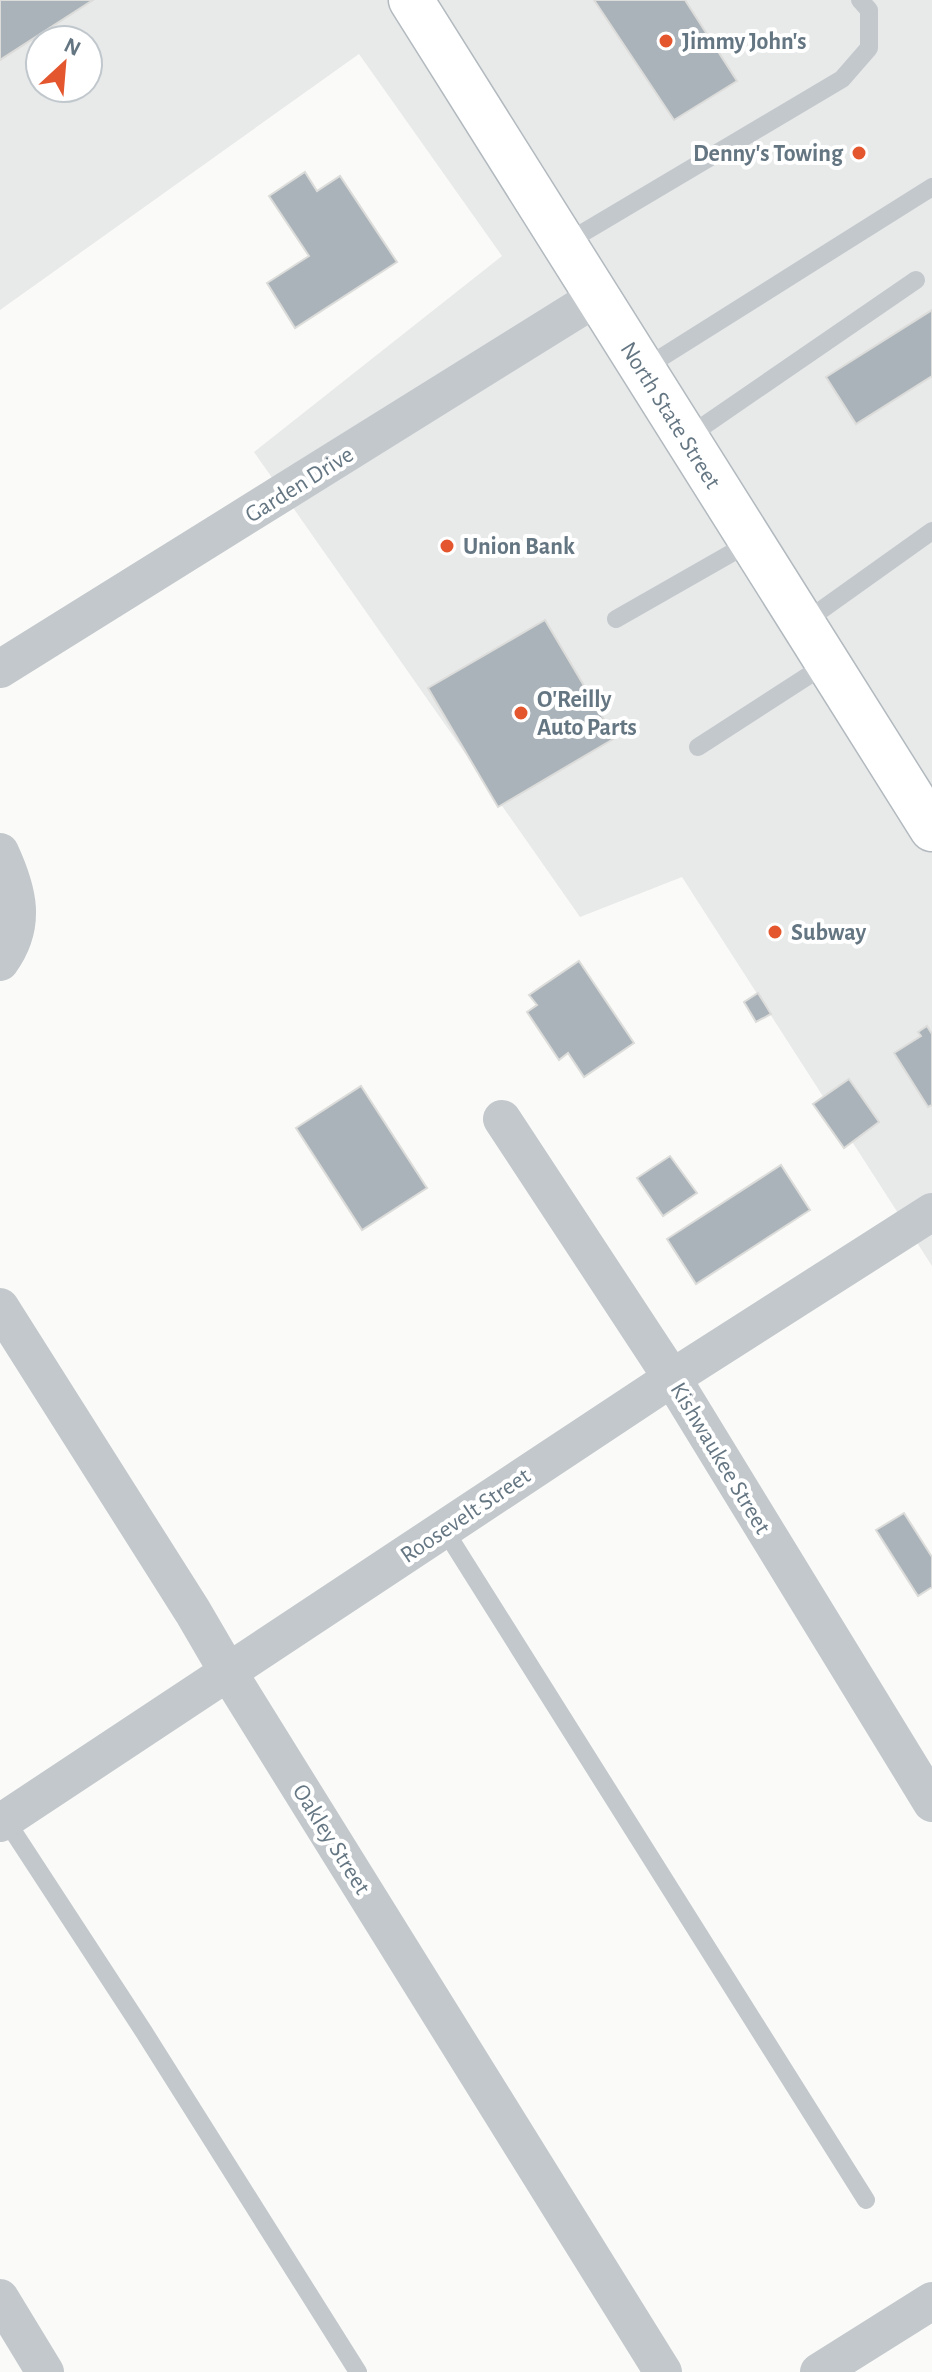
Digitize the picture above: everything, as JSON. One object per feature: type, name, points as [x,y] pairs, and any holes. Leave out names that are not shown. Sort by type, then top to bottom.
[{"type":"main road","name":"North State Street","points":[[411,0],[932,829]]},
{"type":"street","name":"Garden Drive","points":[[0,669],[597,297]]},
{"type":"street","points":[[0,852],[12,880],[18,925],[11,947],[0,962]]},
{"type":"street","name":"Kishwaukee Street","points":[[502,1119],[672,1378],[932,1803]]},
{"type":"street","name":"Roosevelt Street","points":[[2,1821],[672,1378],[932,1214]]},
{"type":"street","name":"Oakley Street","points":[[0,1307],[193,1612],[663,2372]]},
{"type":"street","points":[[0,2298],[45,2372]]},
{"type":"street","points":[[819,2372],[932,2301]]},
{"type":"lane","points":[[564,244],[842,79],[869,48],[869,10],[860,0]]},
{"type":"lane","points":[[643,369],[932,187]]},
{"type":"lane","points":[[686,438],[916,280]]},
{"type":"lane","points":[[803,623],[932,531]]},
{"type":"lane","points":[[616,619],[751,542]]},
{"type":"lane","points":[[698,747],[828,663]]},
{"type":"lane","points":[[444,1529],[866,2200]]},
{"type":"lane","points":[[2,1821],[144,2032],[358,2372]]},
{"type":"shaded area","points":[[0,0],[932,0],[932,1266],[682,877],[580,917],[254,452],[502,256],[359,54],[0,310]]},
{"type":"building","points":[[0,0],[93,0],[56,24],[24,24],[24,45],[0,60]]},
{"type":"building","name":"Jimmy John's","points":[[594,0],[685,0],[737,81],[674,120]]},
{"type":"building","points":[[305,172],[317,191],[340,176],[397,262],[295,328],[267,283],[309,256],[269,196]]},
{"type":"building","points":[[932,310],[932,376],[856,424],[826,377]]},
{"type":"building","name":"O'Reilly Auto Parts","points":[[545,620],[615,738],[498,807],[428,688]]},
{"type":"building","points":[[579,961],[634,1043],[584,1077],[568,1053],[559,1060],[527,1012],[537,1005],[529,995]]},
{"type":"building","points":[[758,993],[771,1014],[756,1022],[744,1002]]},
{"type":"building","points":[[927,1026],[932,1034],[932,1105],[928,1107],[894,1053],[921,1036],[918,1032]]},
{"type":"building","points":[[849,1079],[879,1122],[844,1148],[813,1104]]},
{"type":"building","points":[[361,1086],[427,1188],[362,1230],[296,1128]]},
{"type":"building","points":[[670,1156],[697,1193],[663,1216],[637,1178]]},
{"type":"building","points":[[781,1165],[810,1210],[696,1284],[667,1239]]},
{"type":"building","points":[[904,1513],[932,1557],[932,1587],[918,1596],[876,1530]]},
{"type":"place","name":"Jimmy John's","points":[[666,41]]},
{"type":"place","name":"Denny's Towing","points":[[859,153]]},
{"type":"place","name":"Union Bank","points":[[447,546]]},
{"type":"place","name":"O'Reilly Auto Parts","points":[[521,713]]},
{"type":"place","name":"Subway","points":[[775,932]]}]
